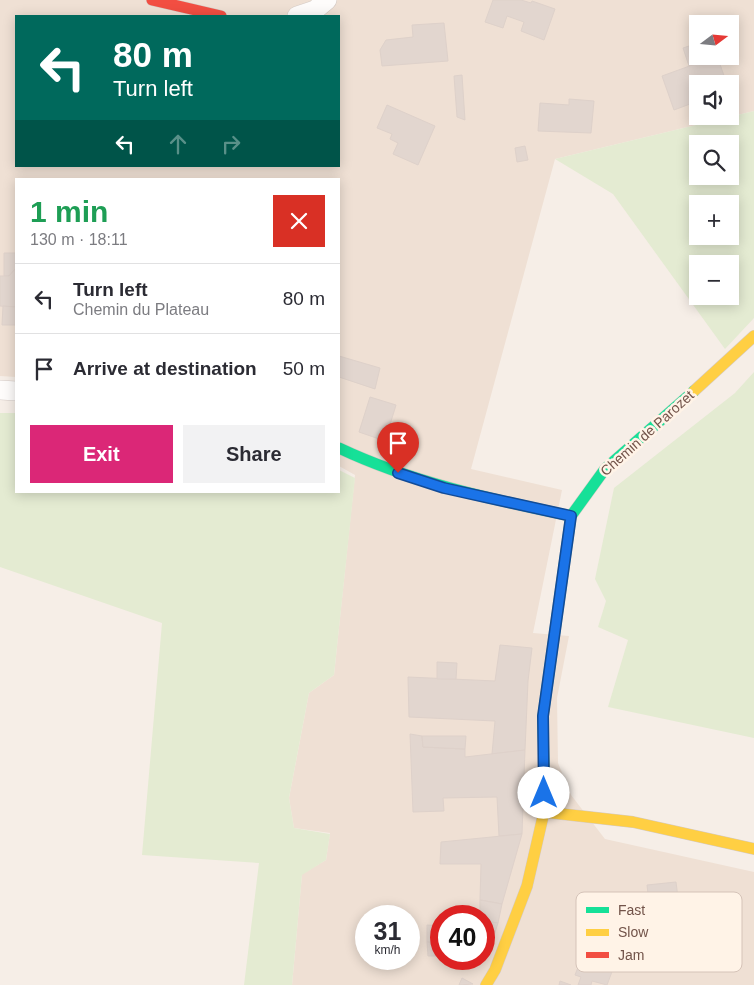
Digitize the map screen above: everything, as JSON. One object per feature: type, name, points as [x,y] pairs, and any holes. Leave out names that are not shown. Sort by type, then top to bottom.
[{"type":"street","points":[[152,0],[217,15]]},
{"type":"street","points":[[300,15],[315,10],[327,0]]},
{"type":"street","name":"Chemin de Parozet","points":[[486,985],[495,970],[527,886],[544,812],[543,716],[571,516],[604,469],[754,336]]},
{"type":"street","points":[[0,390],[15,392]]},
{"type":"street","points":[[340,449],[367,463],[444,488],[571,516]]},
{"type":"street","points":[[544,812],[633,822],[754,849]]},
{"type":"shaded area","points":[[0,0],[754,0],[754,111],[739,115],[739,75],[689,75],[689,125],[696,125],[555,159],[471,469],[562,490],[533,633],[569,636],[557,698],[558,763],[571,795],[605,839],[754,872],[754,985],[292,985],[302,874],[326,860],[330,833],[294,828],[289,798],[309,693],[334,675],[355,475],[340,467],[340,178],[15,178],[15,377],[0,376]]},
{"type":"green space","points":[[754,111],[754,318],[725,349],[693,305],[739,305],[739,255],[689,255],[689,299],[613,194],[555,159],[696,125],[739,125],[739,115]]},
{"type":"green space","points":[[754,372],[754,738],[608,707],[628,640],[598,627],[606,601],[595,579],[614,488],[735,393]]},
{"type":"green space","points":[[0,413],[15,413],[15,493],[340,493],[340,470],[355,478],[334,675],[309,693],[289,798],[294,828],[330,834],[326,860],[302,875],[292,985],[244,985],[259,863],[142,855],[162,623],[0,567]]},
{"type":"building","points":[[493,0],[521,0],[531,3],[532,1],[555,9],[544,40],[521,31],[524,22],[507,16],[503,28],[485,22]]},
{"type":"building","points":[[444,23],[448,61],[382,66],[380,50],[386,40],[413,37],[412,25]]},
{"type":"building","points":[[689,46],[689,65],[692,65],[689,66],[683,48]]},
{"type":"building","points":[[692,65],[720,65],[724,75],[689,75],[689,104],[674,110],[662,76]]},
{"type":"building","points":[[462,75],[465,120],[457,117],[454,76]]},
{"type":"building","points":[[569,99],[594,101],[591,133],[538,131],[540,103],[569,105]]},
{"type":"building","points":[[387,105],[435,126],[418,165],[393,154],[398,143],[390,139],[392,134],[377,128]]},
{"type":"building","points":[[525,146],[528,160],[517,162],[515,148]]},
{"type":"building","points":[[4,253],[15,253],[15,269],[9,276],[4,276]]},
{"type":"building","points":[[15,269],[15,307],[0,306],[0,276],[9,276]]},
{"type":"building","points":[[3,306],[15,307],[15,325],[2,325]]},
{"type":"building","points":[[340,356],[380,368],[375,389],[340,377]]},
{"type":"building","points":[[370,397],[396,405],[385,441],[359,432]]},
{"type":"building","points":[[500,645],[532,648],[528,681],[525,750],[492,754],[495,721],[409,717],[408,677],[495,681]]},
{"type":"building","points":[[437,662],[457,663],[456,679],[437,679]]},
{"type":"building","points":[[410,734],[422,736],[423,747],[465,749],[465,757],[525,750],[522,834],[499,836],[497,797],[443,798],[444,811],[413,812]]},
{"type":"building","points":[[422,736],[466,736],[465,749],[423,747]]},
{"type":"building","points":[[522,834],[502,904],[480,900],[481,864],[440,864],[441,842]]},
{"type":"building","points":[[676,882],[677,892],[648,892],[647,885]]},
{"type":"building","points":[[480,900],[502,904],[498,923],[495,923],[495,905],[480,905]]},
{"type":"building","points":[[427,925],[430,925],[430,942],[427,942]]},
{"type":"building","points":[[427,942],[430,942],[430,956],[428,956]]},
{"type":"building","points":[[576,972],[612,972],[607,985],[592,981],[591,985],[578,985],[581,977],[575,975]]},
{"type":"building","points":[[462,978],[473,984],[459,985]]},
{"type":"building","points":[[560,981],[571,985],[559,985]]},
{"type":"traffic: fast","points":[[544,774],[543,716],[571,516],[605,469],[694,391]]},
{"type":"traffic: fast","points":[[340,448],[395,471],[453,489],[571,516]]},
{"type":"traffic: slow","points":[[694,391],[754,336]]},
{"type":"traffic: slow","points":[[486,985],[495,970],[527,886],[544,812],[544,774]]},
{"type":"traffic: slow","points":[[544,812],[633,822],[754,849]]},
{"type":"traffic: jam","points":[[152,0],[217,15]]},
{"type":"route","points":[[398,473],[444,488],[571,516],[543,716],[544,793]]}]
